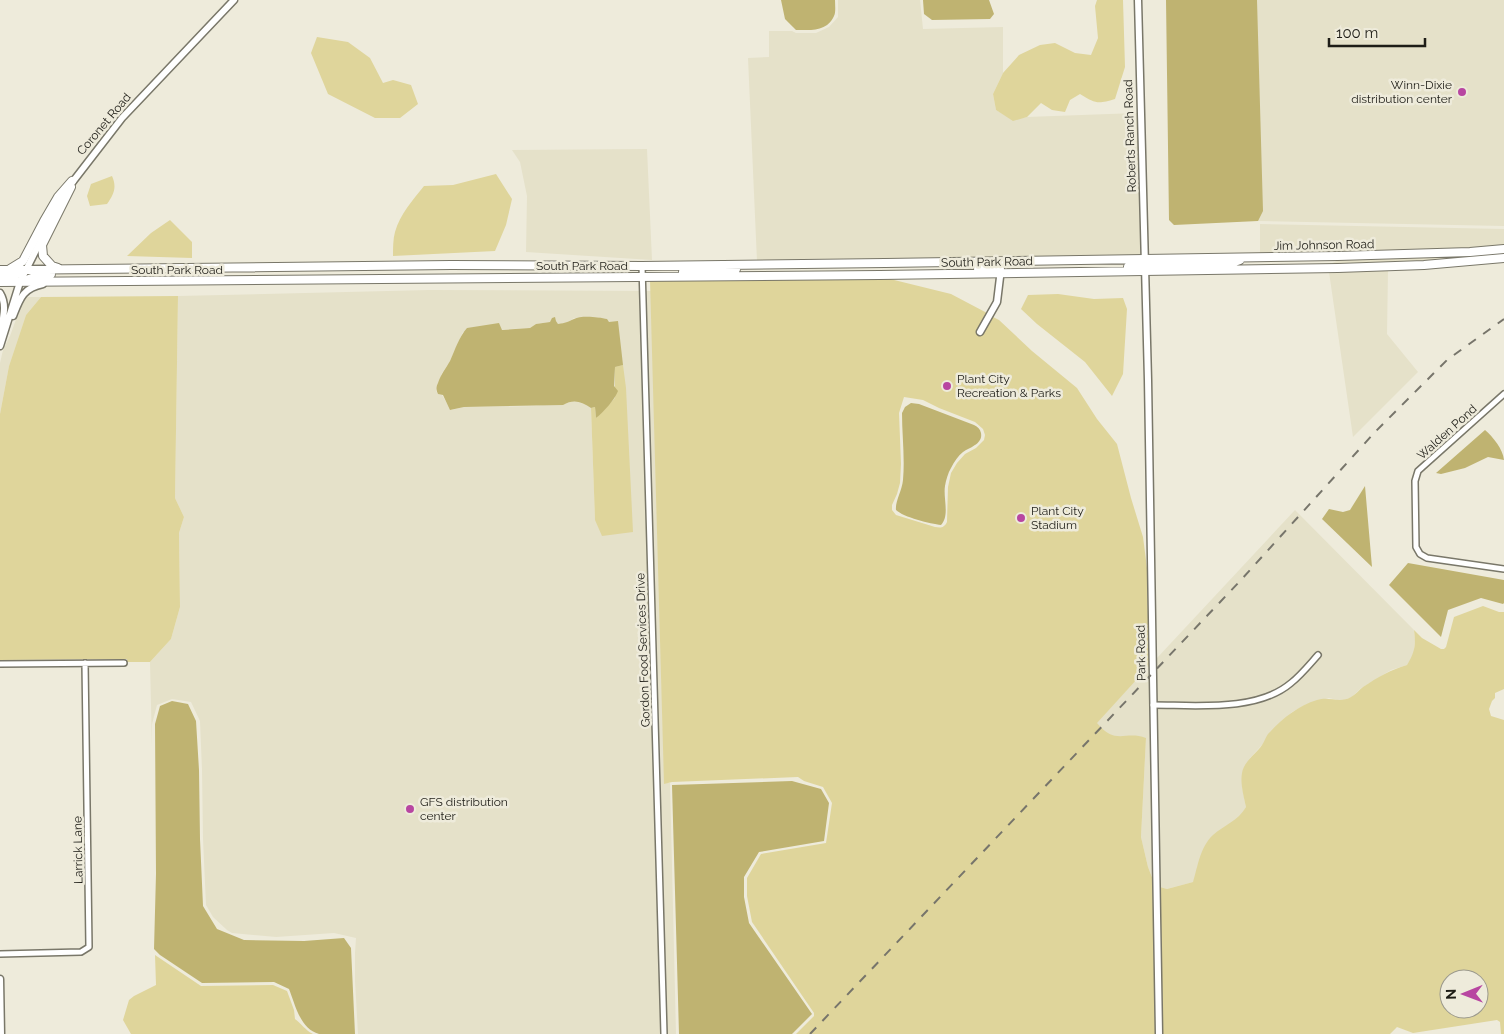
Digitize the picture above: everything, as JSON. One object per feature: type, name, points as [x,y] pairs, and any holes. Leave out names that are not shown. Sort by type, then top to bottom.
[{"type":"main road","points":[[59,269],[46,262],[43,256],[42,245],[73,180]]},
{"type":"main road","points":[[4,270],[23,261],[58,197],[73,180]]},
{"type":"main road","name":"Jim Johnson Road","points":[[1145,265],[1244,258],[1470,252],[1504,249]]},
{"type":"main road","points":[[1240,270],[1251,264],[1323,264],[1338,256]]},
{"type":"main road","name":"Jim Johnson Road","points":[[1145,265],[1240,270],[1424,265],[1504,258]]},
{"type":"main road","points":[[904,275],[920,270],[984,269],[1003,262]]},
{"type":"main road","name":"South Park Road","points":[[25,270],[451,265],[642,266],[1003,262],[1145,265]]},
{"type":"main road","points":[[747,276],[752,272],[877,271],[892,263]]},
{"type":"main road","points":[[642,277],[654,272],[726,270],[751,264]]},
{"type":"main road","name":"South Park Road","points":[[20,282],[904,275],[1056,272],[1145,265]]},
{"type":"main road","points":[[596,278],[608,274],[623,274],[642,266]]},
{"type":"main road","points":[[0,282],[20,282],[44,274],[112,272],[129,268]]},
{"type":"main road","points":[[4,270],[25,270]]},
{"type":"main road","points":[[0,278],[13,276],[25,270]]},
{"type":"street","name":"Coronet Road","points":[[0,346],[25,270],[73,180],[122,118],[234,0]]},
{"type":"street","name":"Roberts Ranch Road","points":[[1138,0],[1145,265]]},
{"type":"street","points":[[980,332],[997,302],[1003,262]]},
{"type":"street","name":"Park Road","points":[[1145,265],[1159,1034]]},
{"type":"street","name":"Gordon Food Services Drive","points":[[642,266],[664,1034]]},
{"type":"street","points":[[0,346],[7,335],[18,302],[25,292],[36,285],[49,282]]},
{"type":"street","points":[[0,292],[4,298],[5,306],[0,339]]},
{"type":"street","name":"Walden Pond","points":[[1504,394],[1418,471],[1415,481],[1416,547],[1420,554],[1427,558],[1504,569]]},
{"type":"street","points":[[1153,705],[1234,704],[1259,700],[1291,684],[1318,655]]},
{"type":"street","name":"Larrick Lane","points":[[0,954],[81,952],[89,947],[85,663]]},
{"type":"street","points":[[0,664],[124,663]]},
{"type":"street","points":[[0,979],[1,1034]]},
{"type":"shaded area","points":[[781,0],[835,0],[835,14],[831,21],[823,27],[812,30],[796,30],[785,19]]},
{"type":"shaded area","points":[[838,0],[920,0],[923,29],[1003,27],[1003,73],[993,94],[996,110],[1013,120],[1027,117],[1137,113],[1141,256],[757,261],[748,58],[769,57],[769,31],[816,33],[829,27],[838,17]]},
{"type":"shaded area","points":[[923,0],[989,0],[994,14],[990,19],[932,20],[924,14]]},
{"type":"shaded area","points":[[1097,0],[1123,0],[1125,67],[1115,99],[1097,102],[1080,94],[1070,100],[1065,112],[1052,110],[1041,103],[1027,117],[1013,121],[996,110],[993,94],[1003,73],[1019,55],[1040,45],[1055,43],[1075,53],[1091,55],[1098,38],[1095,6]]},
{"type":"shaded area","points":[[1166,0],[1257,0],[1263,211],[1258,221],[1174,225],[1169,220]]},
{"type":"shaded area","points":[[1256,0],[1504,0],[1504,226],[1258,221]]},
{"type":"shaded area","points":[[317,37],[348,42],[370,58],[383,83],[393,80],[411,85],[418,104],[400,118],[375,118],[328,94],[311,53]]},
{"type":"shaded area","points":[[647,149],[652,260],[526,252],[527,196],[520,162],[512,150]]},
{"type":"shaded area","points":[[496,174],[512,199],[506,225],[495,251],[393,256],[397,225],[407,207],[424,186],[453,185]]},
{"type":"shaded area","points":[[112,176],[114,190],[107,204],[90,206],[87,196],[91,184]]},
{"type":"shaded area","points":[[170,220],[192,242],[192,258],[127,256],[151,233]]},
{"type":"shaded area","points":[[1260,224],[1504,229],[1504,246],[1470,249],[1260,254]]},
{"type":"shaded area","points":[[1504,252],[1504,255],[1424,262],[1328,265],[1339,260],[1471,256]]},
{"type":"shaded area","points":[[1388,270],[1387,334],[1418,372],[1353,437],[1329,272]]},
{"type":"shaded area","points":[[886,278],[951,294],[987,313],[976,333],[982,336],[993,317],[999,320],[1032,351],[1077,388],[1097,419],[1117,444],[1143,537],[1147,568],[1149,666],[1097,723],[1104,730],[1115,736],[1139,736],[1146,738],[1141,837],[1153,880],[1156,1034],[796,1034],[814,1016],[814,1013],[752,922],[747,896],[747,878],[761,854],[826,843],[832,803],[823,787],[798,777],[672,782],[664,784],[650,280]],"holes":[[[904,397],[923,400],[975,422],[983,429],[985,435],[984,440],[976,448],[965,454],[951,473],[948,487],[947,522],[941,527],[935,527],[896,515],[892,510],[900,483],[899,413]]]},
{"type":"shaded area","points":[[429,290],[651,291],[664,783],[670,783],[676,1034],[358,1034],[355,981],[356,938],[334,933],[276,937],[232,933],[213,917],[206,905],[200,721],[191,702],[172,699],[157,705],[152,724],[152,747],[150,662],[171,639],[180,607],[179,533],[184,517],[175,498],[178,296]],"holes":[[[598,317],[608,322],[595,520],[591,408],[585,403],[571,401],[536,406],[464,407],[451,410],[442,395],[436,391],[442,373],[449,363],[463,332],[530,328],[536,324],[550,322],[555,318],[558,324],[567,323],[574,318]]]},
{"type":"shaded area","points":[[1058,294],[1094,299],[1123,298],[1127,309],[1123,374],[1112,396],[1085,362],[1021,309],[1028,295]]},
{"type":"shaded area","points":[[178,296],[175,498],[184,517],[179,533],[180,607],[171,639],[150,662],[127,662],[127,659],[0,660],[0,414],[9,366],[26,315],[41,297]]},
{"type":"shaded area","points":[[26,297],[41,297],[26,315],[9,366],[0,414],[0,363],[3,350]]},
{"type":"shaded area","points":[[555,317],[558,324],[585,317],[607,319],[609,322],[618,321],[623,365],[615,367],[614,386],[618,391],[612,402],[599,416],[596,418],[595,407],[591,408],[574,401],[563,405],[464,407],[450,410],[443,395],[438,394],[437,387],[459,339],[467,328],[499,323],[502,330],[530,328],[536,324],[550,322]]},
{"type":"shaded area","points":[[623,365],[626,388],[633,532],[602,536],[595,520],[591,408],[595,407],[596,418],[615,398],[615,367]]},
{"type":"shaded area","points":[[911,403],[919,404],[974,425],[979,428],[981,433],[978,443],[959,455],[949,472],[945,486],[946,512],[941,525],[911,518],[896,510],[904,472],[902,413],[905,407]]},
{"type":"shaded area","points":[[1485,430],[1497,444],[1504,460],[1488,457],[1465,468],[1441,474],[1436,473]]},
{"type":"shaded area","points":[[1365,486],[1372,567],[1322,519],[1329,509],[1343,512],[1350,510]]},
{"type":"shaded area","points":[[1295,510],[1414,630],[1414,654],[1407,665],[1391,670],[1360,689],[1352,697],[1341,701],[1329,698],[1305,705],[1292,712],[1250,758],[1242,787],[1246,807],[1241,816],[1227,826],[1193,882],[1167,889],[1160,887],[1157,658]]},
{"type":"shaded area","points":[[1408,563],[1504,580],[1504,603],[1481,598],[1448,610],[1441,637],[1389,585]]},
{"type":"shaded area","points":[[1483,606],[1504,612],[1504,689],[1495,693],[1495,698],[1489,709],[1491,716],[1504,720],[1504,1034],[1501,1034],[1500,1022],[1497,1020],[1413,1033],[1397,1027],[1390,1034],[1163,1034],[1160,887],[1167,889],[1193,882],[1205,845],[1217,831],[1243,812],[1246,807],[1242,777],[1243,769],[1248,761],[1262,745],[1269,733],[1298,709],[1310,702],[1322,699],[1347,699],[1379,677],[1407,665],[1414,648],[1414,630],[1422,638],[1441,649],[1446,647],[1454,617]]},
{"type":"shaded area","points":[[1149,666],[1153,880],[1141,837],[1146,738],[1114,737],[1096,723]]},
{"type":"shaded area","points":[[172,701],[188,704],[196,721],[203,906],[217,929],[244,940],[304,941],[344,938],[351,948],[355,1034],[319,1034],[313,1031],[307,1027],[299,1015],[289,989],[274,982],[202,983],[154,949],[156,874],[155,724],[160,706]]},
{"type":"shaded area","points":[[792,781],[821,789],[829,803],[824,841],[759,852],[744,877],[744,897],[749,923],[812,1014],[792,1034],[679,1034],[672,785]]},
{"type":"shaded area","points":[[155,955],[201,986],[273,985],[287,991],[294,1010],[295,1019],[313,1034],[131,1034],[123,1020],[129,1000],[156,985]]},
{"type":"railway","points":[[810,1034],[1241,580],[1375,432],[1447,360],[1504,319]]},
{"type":"place","name":"Winn-Dixie distribution center","points":[[1462,92]]},
{"type":"place","name":"Plant City Recreation & Parks","points":[[947,386]]},
{"type":"place","name":"Plant City Stadium","points":[[1021,518]]},
{"type":"place","name":"GFS distribution center","points":[[410,809]]}]
